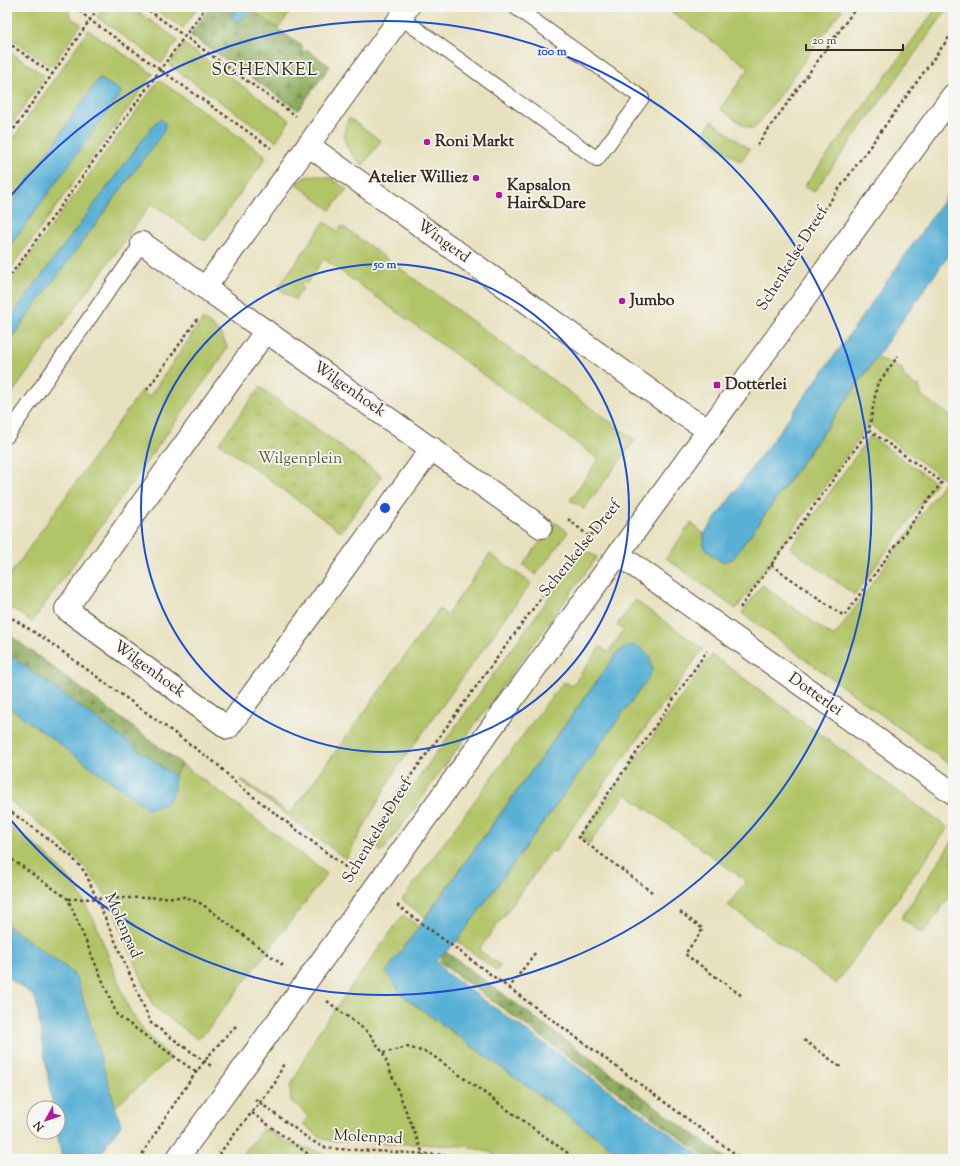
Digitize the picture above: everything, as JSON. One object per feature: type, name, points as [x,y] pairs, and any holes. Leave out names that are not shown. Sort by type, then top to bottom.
[{"type":"street","points":[[205,288],[404,12]]},
{"type":"street","name":"Schenkelse Dreef","points":[[177,1159],[618,554],[669,487],[708,430],[953,95]]},
{"type":"street","name":"Wingerd","points":[[308,145],[684,415],[708,430]]},
{"type":"street","name":"Wilgenhoek","points":[[142,243],[541,527]]},
{"type":"street","name":"Wilgenhoek","points":[[266,331],[66,609],[228,728],[432,448]]},
{"type":"street","name":"Dotterlei","points":[[618,554],[953,793]]},
{"type":"lane","points":[[404,12],[597,159],[642,98],[514,7]]},
{"type":"lane","points":[[7,436],[142,243]]},
{"type":"path","points":[[75,7],[90,20],[294,164]]},
{"type":"path","points":[[7,139],[99,7]]},
{"type":"path","points":[[144,7],[298,117]]},
{"type":"path","points":[[7,280],[206,7]]},
{"type":"path","points":[[847,7],[854,12]]},
{"type":"path","points":[[757,145],[857,7]]},
{"type":"path","name":"Schenkelse Dreef","points":[[790,269],[823,211],[953,32]]},
{"type":"path","points":[[7,42],[52,74]]},
{"type":"path","points":[[147,390],[204,309],[205,288]]},
{"type":"path","points":[[652,892],[578,837],[722,629],[737,612],[772,565],[869,430],[877,385],[898,356]]},
{"type":"path","points":[[772,565],[844,616],[942,482],[869,430]]},
{"type":"path","name":"Schenkelse Dreef","points":[[368,847],[393,800],[568,561],[610,513]]},
{"type":"path","points":[[7,615],[45,639],[217,764],[238,785],[354,873]]},
{"type":"path","name":"Molenpad","points":[[7,809],[71,856],[85,872],[151,1023],[204,1062]]},
{"type":"path","points":[[7,856],[68,899],[117,1015],[197,1073]]},
{"type":"path","points":[[68,899],[185,897],[202,904],[286,968],[290,962]]},
{"type":"path","points":[[394,903],[742,1159]]},
{"type":"path","points":[[680,912],[703,928],[685,954],[742,996]]},
{"type":"path","points":[[509,988],[535,953]]},
{"type":"path","points":[[325,999],[368,1033],[383,1053],[425,1159]]},
{"type":"path","points":[[139,1159],[204,1062],[221,1040],[239,1024]]},
{"type":"path","points":[[804,1040],[842,1068]]},
{"type":"path","points":[[383,1053],[407,1047],[429,1052],[576,1159]]},
{"type":"path","name":"Molenpad","points":[[252,1112],[260,1103],[309,1140],[322,1147],[484,1156],[488,1159]]},
{"type":"path","points":[[215,1159],[252,1112],[315,1159]]},
{"type":"green space","points":[[7,7],[67,7],[71,18],[81,24],[51,67],[7,35]]},
{"type":"green space","points":[[104,7],[131,7],[178,40],[162,63],[97,17]]},
{"type":"green space","points":[[151,7],[198,7],[183,28]]},
{"type":"green space","points":[[210,7],[237,7],[231,17],[238,23],[251,9],[303,47],[301,50],[305,52],[307,50],[330,66],[298,110],[190,35]]},
{"type":"green space","points":[[253,7],[294,7],[278,29],[251,9]]},
{"type":"green space","points":[[665,7],[838,7],[842,10],[755,128],[748,128],[720,109],[749,68]]},
{"type":"green space","points":[[937,7],[949,7],[814,192],[804,187]]},
{"type":"green space","points":[[88,30],[153,74],[7,274],[7,250],[121,92],[99,78],[7,211],[7,148]]},
{"type":"green space","points":[[184,44],[290,120],[276,141],[169,65]]},
{"type":"green space","points":[[7,50],[45,76],[7,131]]},
{"type":"green space","points":[[159,80],[265,155],[263,156],[266,158],[206,240],[151,203],[7,400],[7,344],[164,131],[165,123],[161,120],[155,123],[7,322],[7,287]]},
{"type":"green space","points":[[349,118],[381,141],[363,165],[349,150],[344,138],[344,132]]},
{"type":"green space","points":[[712,121],[750,150],[740,162],[703,134]]},
{"type":"green space","points":[[315,175],[330,178],[347,189],[330,210],[296,184],[305,177]]},
{"type":"green space","points":[[324,222],[338,231],[342,226],[635,440],[584,509],[570,500],[599,459],[324,259],[306,284],[303,282],[300,286],[303,288],[295,300],[278,288]]},
{"type":"green space","points":[[203,319],[218,331],[225,342],[227,347],[222,357],[32,622],[7,605],[7,579],[141,391],[149,397]]},
{"type":"green space","points":[[877,358],[902,369],[904,377],[916,386],[919,385],[921,395],[953,418],[953,767],[742,613],[762,585],[834,637],[946,480],[869,424],[736,609],[666,558],[691,523],[704,534],[704,548],[721,562],[733,559]]},
{"type":"green space","name":"Wilgenplein","points":[[260,387],[382,476],[341,532],[219,443]]},
{"type":"green space","points":[[870,436],[936,483],[855,595],[790,548]]},
{"type":"green space","points":[[555,522],[568,532],[536,575],[523,565]]},
{"type":"green space","points":[[586,551],[597,557],[382,852],[374,847],[392,814],[582,552]]},
{"type":"green space","points":[[490,554],[531,583],[395,771],[346,859],[242,782],[242,779],[290,814],[439,609],[447,615]]},
{"type":"green space","points":[[635,600],[703,649],[555,852],[551,851],[479,950],[501,966],[497,971],[457,941],[647,680],[650,657],[641,650],[631,646],[617,653],[425,917],[402,900],[545,705],[564,682],[572,686],[600,647],[608,652],[624,630],[617,625]]},
{"type":"green space","points":[[7,633],[182,764],[174,776],[7,653]]},
{"type":"green space","points":[[7,637],[224,795],[327,874],[204,1034],[198,1039],[153,1006],[110,901],[84,866],[52,833],[7,799]]},
{"type":"green space","points":[[712,655],[948,828],[836,984],[728,905],[746,881],[626,794],[589,844],[580,837]]},
{"type":"green space","points":[[7,825],[43,851],[73,882],[95,922],[129,1009],[145,1032],[171,1058],[115,1107],[78,982],[72,972],[7,925]]},
{"type":"green space","points":[[953,840],[953,902],[948,898],[923,934],[901,918]]},
{"type":"green space","points":[[403,915],[419,927],[386,972],[403,996],[627,1159],[499,1159],[491,1153],[467,1146],[331,1141],[320,1137],[303,1124],[308,1116],[291,1101],[290,1087],[317,1034]]},
{"type":"green space","points":[[446,952],[727,1159],[709,1159],[439,962]]},
{"type":"green space","points":[[263,1129],[271,1131],[289,1144],[311,1149],[328,1157],[381,1159],[239,1159]]},
{"type":"water","points":[[237,7],[253,7],[238,23],[231,17]]},
{"type":"water","points":[[99,78],[122,92],[7,250],[7,211]]},
{"type":"water","points":[[161,119],[165,123],[164,131],[7,344],[7,322],[155,123]]},
{"type":"water","points":[[953,187],[953,249],[733,559],[721,562],[704,548],[704,534],[840,348]]},
{"type":"water","points":[[627,646],[638,646],[650,656],[652,670],[647,680],[457,941],[436,961],[446,973],[705,1159],[627,1159],[403,996],[386,972],[617,653]]},
{"type":"water","points":[[7,653],[174,776],[174,791],[166,804],[149,809],[7,706]]},
{"type":"water","points":[[7,925],[72,972],[78,982],[121,1125],[96,1159],[62,1159],[58,1140],[66,1140],[66,1100],[52,1100],[34,996],[7,977]]},
{"type":"place","name":"Roni Markt","points":[[427,142]]},
{"type":"place","name":"Atelier Williez","points":[[476,178]]},
{"type":"place","name":"Kapsalon Hair&Dare","points":[[499,195]]},
{"type":"place","name":"Jumbo","points":[[622,301]]},
{"type":"place","name":"Dotterlei","points":[[717,385]]},
{"type":"district","name":"SCHENKEL","points":[[265,71]]}]
